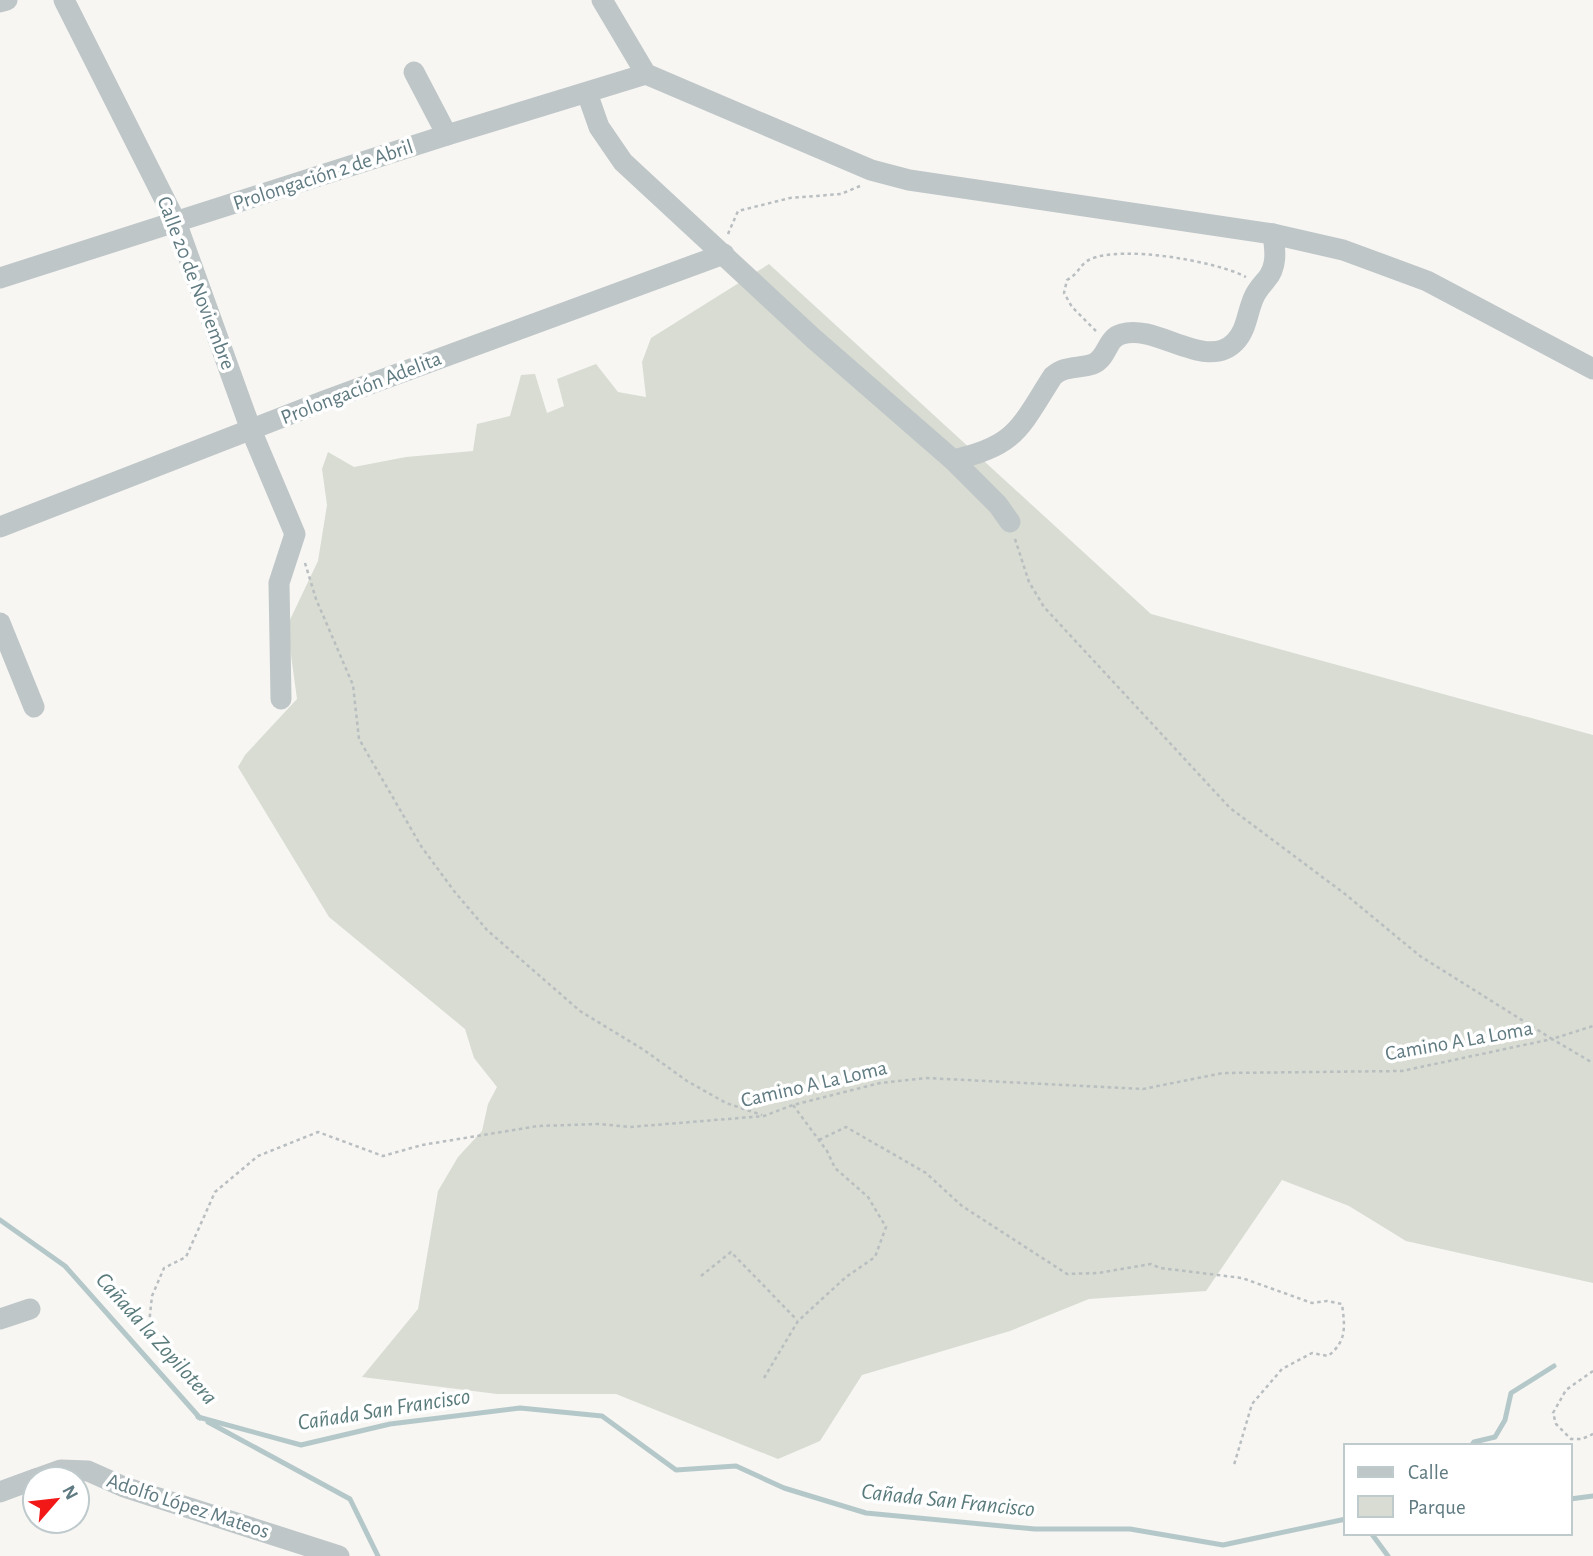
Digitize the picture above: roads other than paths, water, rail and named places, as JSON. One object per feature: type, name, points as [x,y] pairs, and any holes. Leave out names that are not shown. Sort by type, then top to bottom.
[{"type":"street","points":[[0,2],[7,0]]},
{"type":"street","name":"Calle 20 de Noviembre","points":[[64,0],[176,222],[251,430],[295,534],[279,583],[281,699]]},
{"type":"street","points":[[602,0],[646,74],[872,170],[909,180],[1273,234],[1343,250],[1427,281],[1593,369]]},
{"type":"street","points":[[414,72],[447,135]]},
{"type":"street","name":"Prolongación 2 de Abril","points":[[0,278],[646,74]]},
{"type":"street","points":[[587,93],[599,127],[623,162],[814,339],[953,460],[998,505],[1010,522]]},
{"type":"street","points":[[953,460],[978,454],[1003,443],[1020,427],[1053,376],[1068,367],[1091,365],[1098,361],[1109,343],[1123,333],[1133,333],[1209,353],[1218,352],[1235,343],[1251,303],[1261,285],[1270,276],[1274,265],[1276,252],[1273,234]]},
{"type":"street","name":"Prolongación Adelita","points":[[0,527],[251,430],[724,254]]},
{"type":"street","points":[[0,623],[34,707]]},
{"type":"street","points":[[0,1319],[30,1309]]},
{"type":"street","name":"Adolfo López Mateos","points":[[91,1472],[124,1487],[339,1556]]},
{"type":"street","name":"Adolfo López Mateos","points":[[0,1492],[21,1484]]},
{"type":"waterway","name":"Cañada la Zopilotera","points":[[0,1220],[65,1266],[200,1418]]},
{"type":"waterway","points":[[1472,1444],[1495,1437],[1505,1420],[1511,1393],[1554,1366]]},
{"type":"waterway","name":"Cañada San Francisco","points":[[198,1417],[301,1445],[390,1424],[520,1408],[602,1416],[676,1470],[736,1466],[784,1488],[866,1513],[1035,1529],[1130,1529],[1223,1545],[1344,1519]]},
{"type":"waterway","name":"Cañada la Zopilotera","points":[[208,1422],[350,1499],[378,1556]]},
{"type":"waterway","name":"Cañada San Francisco","points":[[1572,1499],[1593,1496]]},
{"type":"waterway","points":[[1372,1535],[1388,1556]]}]
